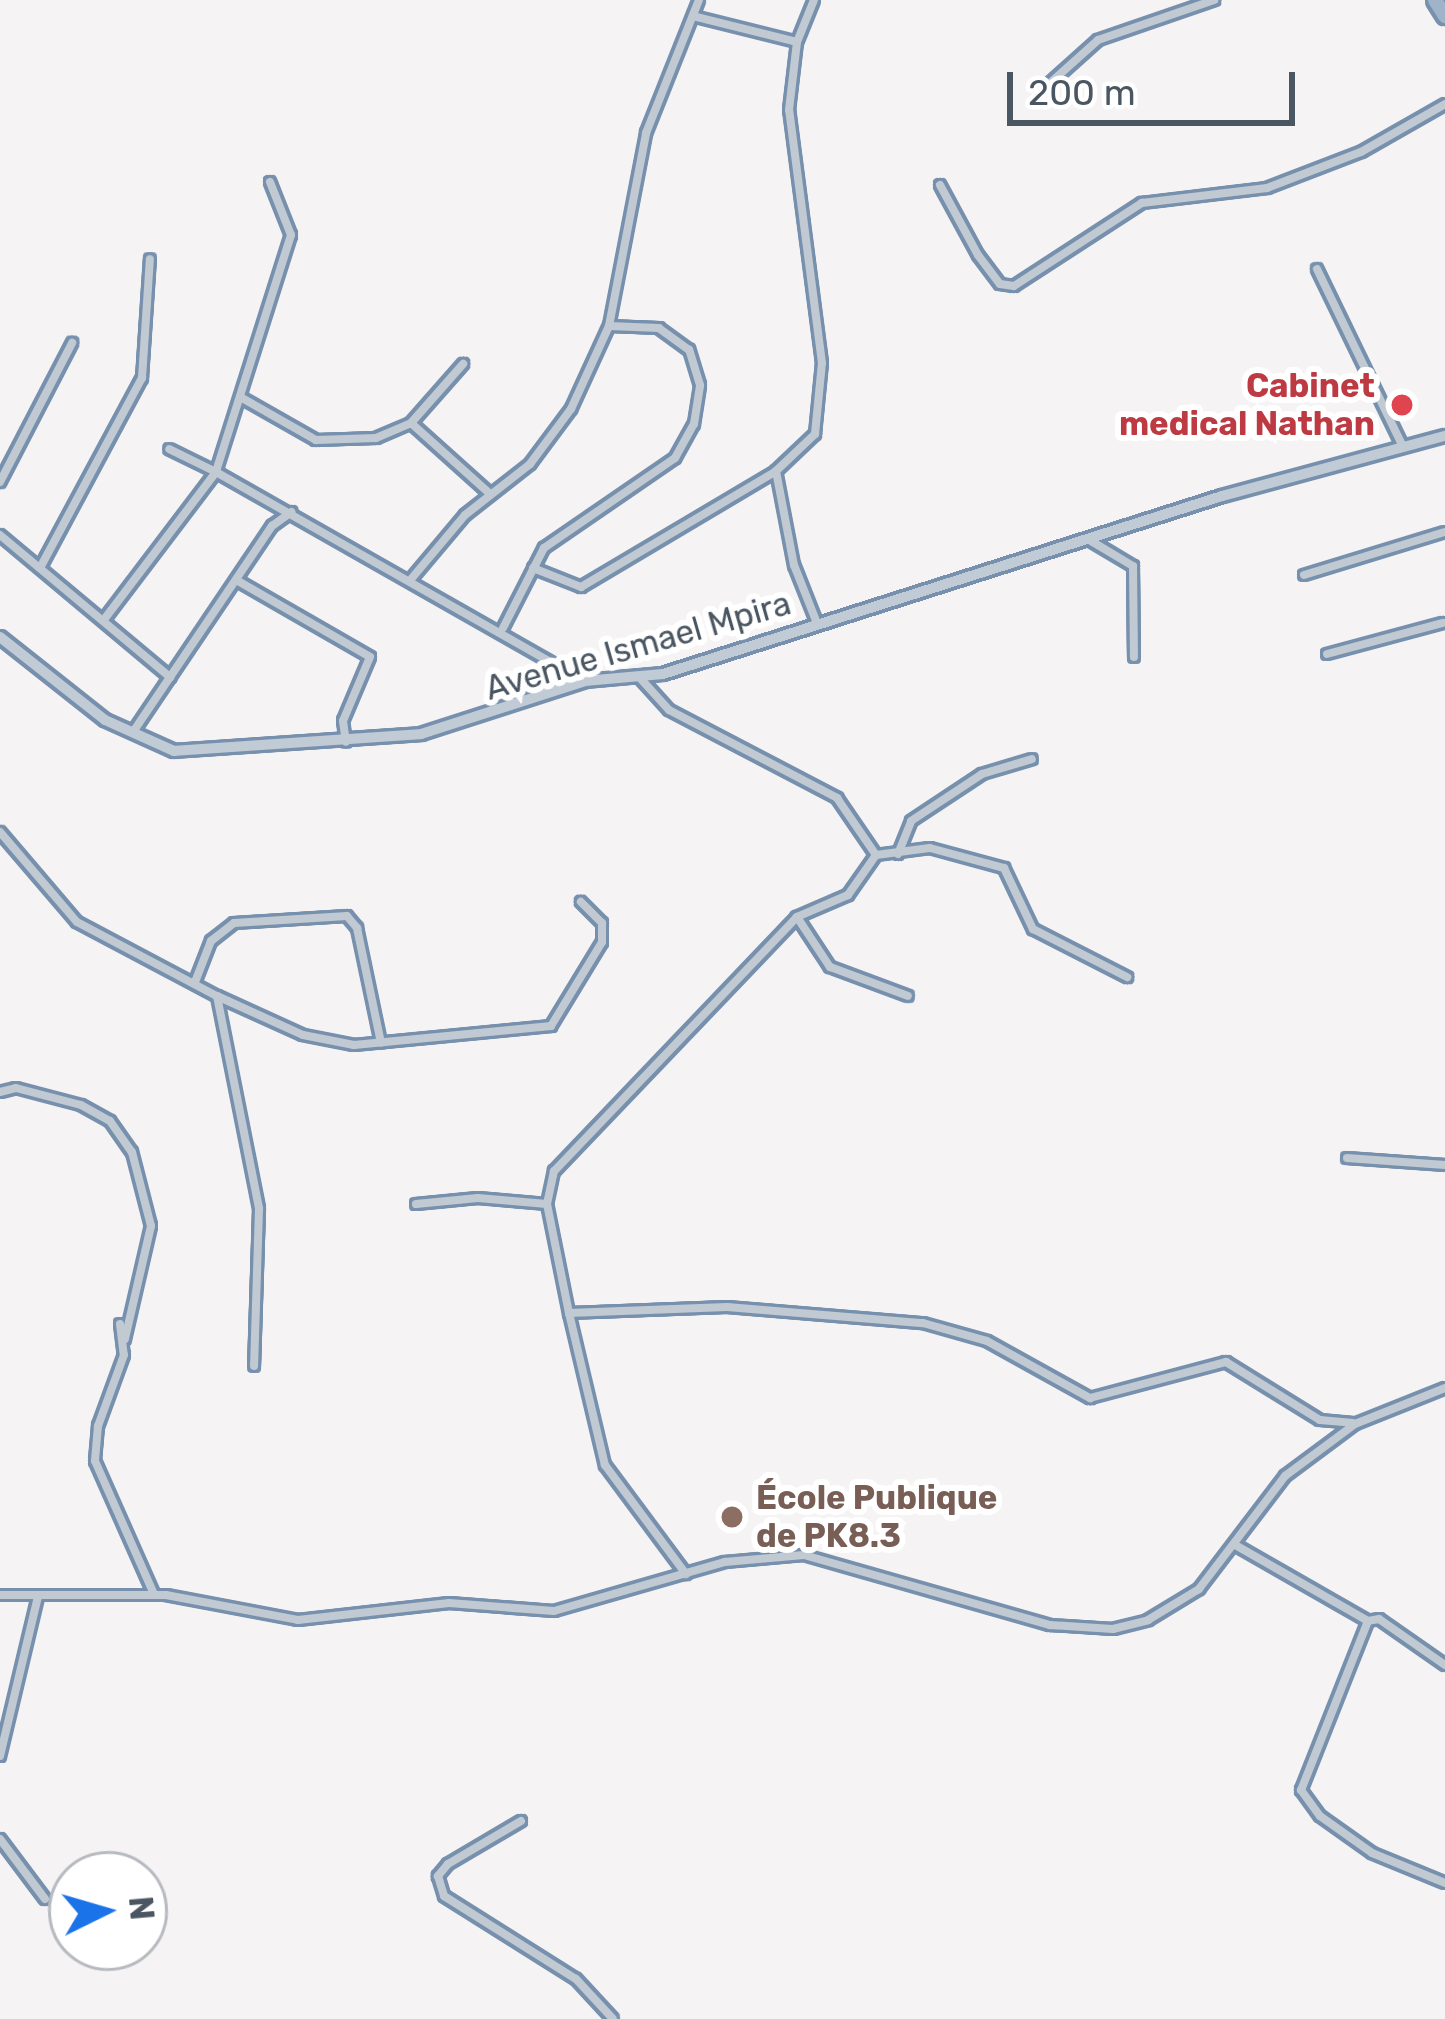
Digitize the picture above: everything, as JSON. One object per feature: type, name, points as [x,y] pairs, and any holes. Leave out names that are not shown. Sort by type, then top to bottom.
[{"type":"highway","points":[[1435,0],[1445,16]]},
{"type":"main road","name":"Avenue Ismael Mpira","points":[[0,637],[131,736],[174,751],[346,742],[451,727],[586,681],[640,678],[1445,436]]},
{"type":"street","points":[[412,578],[490,494],[556,436],[609,326],[646,133],[699,0]]},
{"type":"street","points":[[533,568],[580,587],[776,471],[815,434],[824,398],[792,150],[797,41],[814,0]]},
{"type":"street","points":[[1040,92],[1098,40],[1214,0]]},
{"type":"street","points":[[694,16],[797,41]]},
{"type":"street","points":[[940,185],[978,255],[1000,284],[1014,286],[1142,203],[1267,188],[1361,152],[1445,104]]},
{"type":"street","points":[[106,617],[216,472],[291,236],[270,182]]},
{"type":"street","points":[[40,568],[142,378],[150,259]]},
{"type":"street","points":[[1317,269],[1402,447]]},
{"type":"street","points":[[503,628],[533,568],[561,532],[675,458],[694,424],[700,385],[689,350],[659,328],[609,326]]},
{"type":"street","points":[[0,482],[72,343]]},
{"type":"street","points":[[242,398],[316,440],[376,438],[411,423],[464,364]]},
{"type":"street","points":[[411,423],[490,494]]},
{"type":"street","points":[[169,449],[503,628],[586,681]]},
{"type":"street","points":[[776,471],[794,566],[817,623]]},
{"type":"street","points":[[131,736],[272,526],[292,511]]},
{"type":"street","points":[[1304,575],[1445,532]]},
{"type":"street","points":[[0,535],[106,617],[170,677]]},
{"type":"street","points":[[1091,541],[1133,566],[1133,657]]},
{"type":"street","points":[[238,581],[370,657],[343,721],[346,742]]},
{"type":"street","points":[[1327,654],[1443,623]]},
{"type":"street","points":[[640,678],[669,710],[837,798],[876,855]]},
{"type":"street","points":[[898,854],[911,820],[982,774],[1032,759]]},
{"type":"street","points":[[0,832],[77,922],[303,1035],[381,1042],[551,1026],[602,942],[602,923],[581,902]]},
{"type":"street","points":[[876,855],[930,848],[994,862],[1033,928],[1127,977]]},
{"type":"street","points":[[686,1574],[605,1465],[547,1204],[554,1171],[796,917],[848,895],[876,855]]},
{"type":"street","points":[[195,982],[211,941],[234,923],[347,916],[357,928],[381,1042]]},
{"type":"street","points":[[796,917],[830,967],[908,996]]},
{"type":"street","points":[[217,996],[259,1209],[254,1366]]},
{"type":"street","points":[[0,1092],[81,1105],[110,1120],[132,1152],[151,1226],[95,1461],[154,1594]]},
{"type":"street","points":[[1347,1158],[1445,1165]]},
{"type":"street","points":[[416,1204],[547,1204]]},
{"type":"street","points":[[569,1313],[727,1307],[923,1323],[987,1341],[1090,1398],[1226,1362],[1320,1420],[1355,1424]]},
{"type":"street","points":[[120,1324],[125,1339]]},
{"type":"street","points":[[0,1595],[154,1594],[320,1620],[448,1603],[575,1609],[745,1557],[804,1555],[976,1607],[1092,1631],[1168,1610],[1211,1579],[1285,1476],[1355,1424],[1445,1388]]},
{"type":"street","points":[[1237,1546],[1368,1621],[1379,1619],[1445,1665]]},
{"type":"street","points":[[0,1756],[38,1596]]},
{"type":"street","points":[[1368,1621],[1301,1790],[1319,1816],[1372,1853],[1445,1883]]},
{"type":"street","points":[[521,1821],[448,1864],[438,1876],[444,1896],[526,1954],[576,1978],[613,2019]]},
{"type":"street","points":[[0,1840],[45,1899]]},
{"type":"place","name":"Cabinet medical Nathan","points":[[1402,405]]},
{"type":"place","name":"École Publique de PK8.3","points":[[732,1517]]}]
